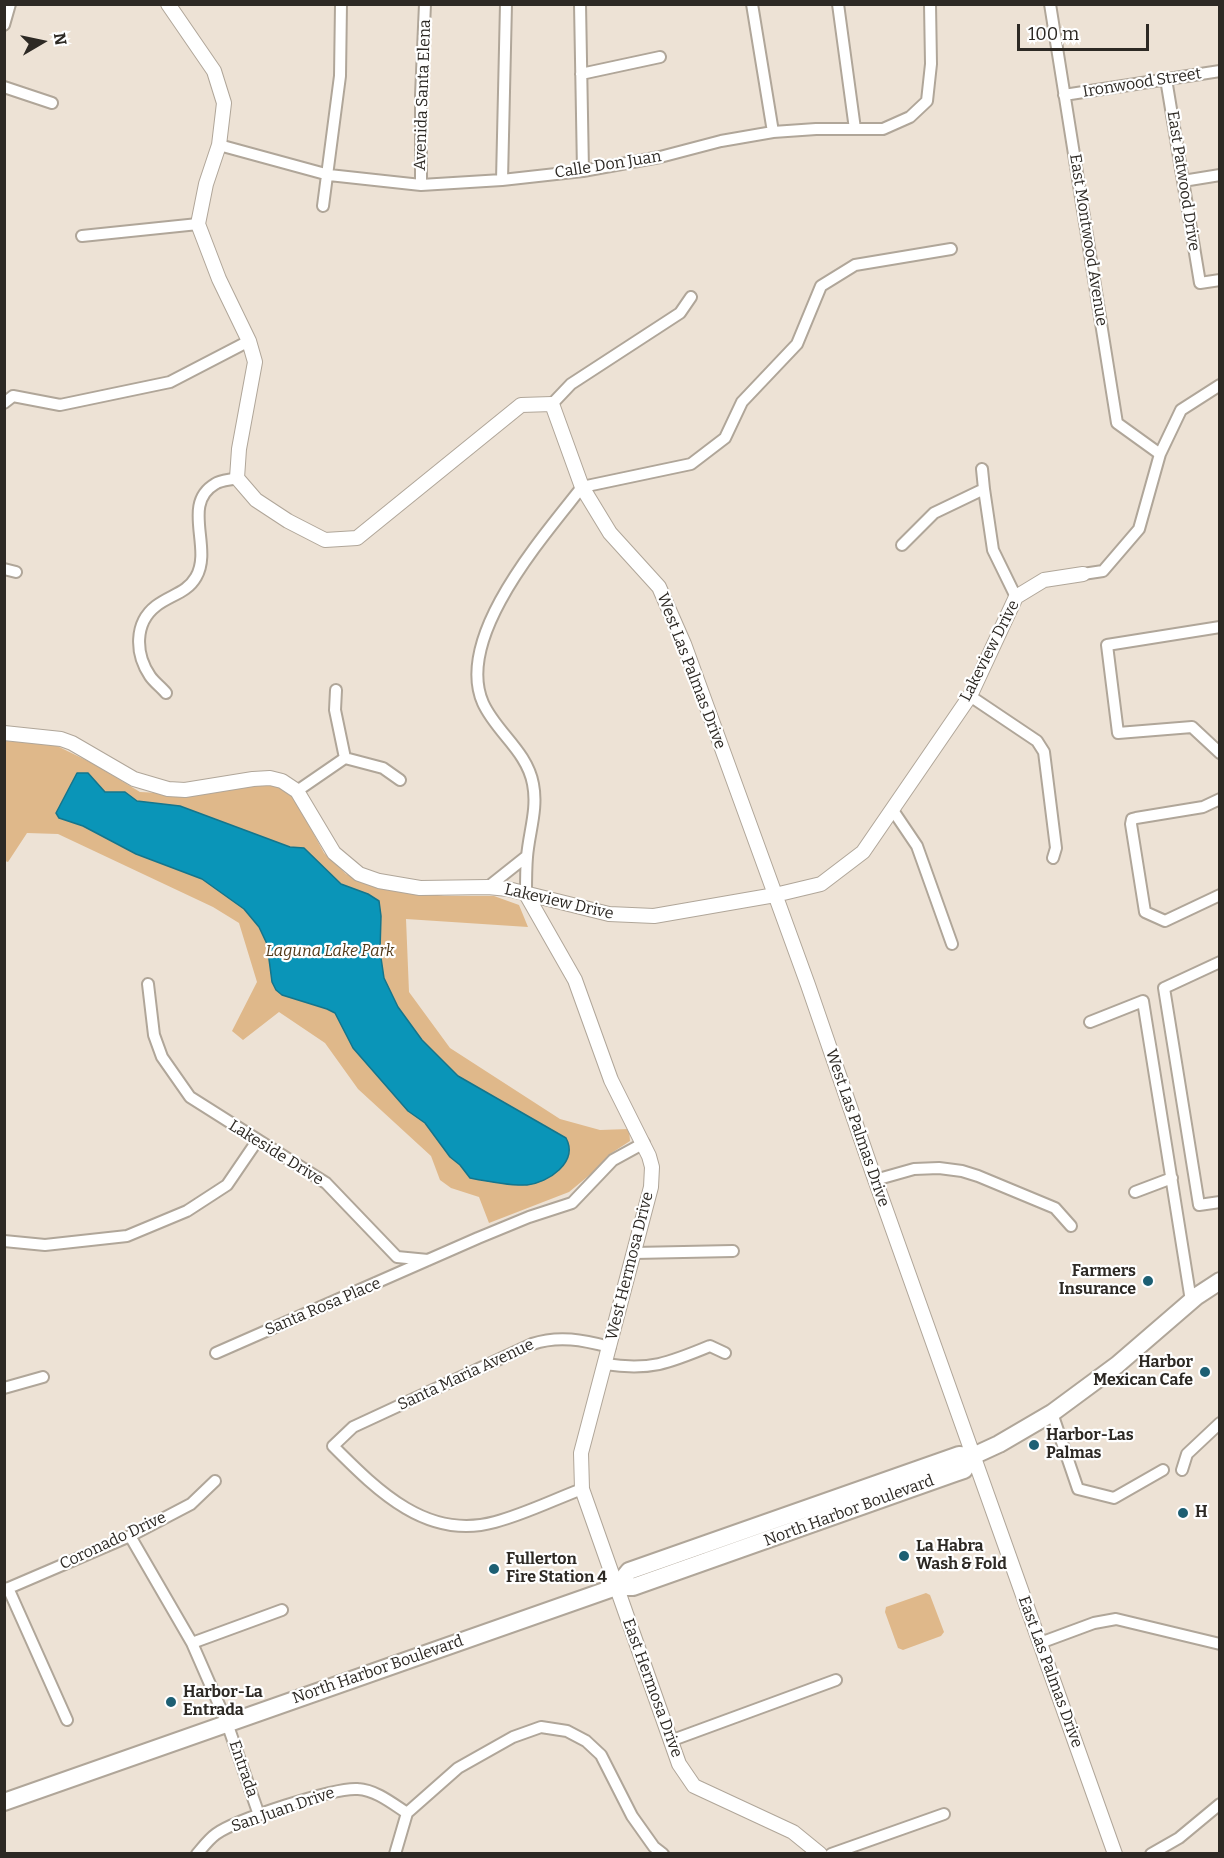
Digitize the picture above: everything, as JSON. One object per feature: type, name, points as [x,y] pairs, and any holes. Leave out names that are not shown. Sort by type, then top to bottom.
[{"type":"main road","name":"North Harbor Boulevard","points":[[4,1802],[616,1587],[629,1571],[958,1455],[972,1456],[999,1444],[1052,1413],[1117,1365],[1191,1301],[1220,1281]]},
{"type":"street","points":[[4,25],[10,4]]},
{"type":"street","points":[[168,4],[214,71],[224,103],[219,145],[206,183],[198,224],[219,279],[249,341],[255,362],[239,449],[237,478],[256,500],[288,521],[326,540],[357,538],[520,405],[552,404],[571,384],[680,314],[691,297]]},
{"type":"street","points":[[323,206],[340,76],[341,4]]},
{"type":"street","name":"Avenida Santa Elena","points":[[421,185],[421,95],[425,4]]},
{"type":"street","points":[[502,180],[506,4]]},
{"type":"street","points":[[580,4],[583,171]]},
{"type":"street","points":[[752,4],[773,132]]},
{"type":"street","points":[[838,4],[855,129]]},
{"type":"street","name":"Calle Don Juan","points":[[219,145],[328,175],[421,185],[502,180],[583,171],[660,158],[721,141],[773,132],[816,129],[884,129],[910,117],[927,101],[931,64],[930,4]]},
{"type":"street","name":"East Montwood Avenue","points":[[1050,4],[1117,423],[1160,454]]},
{"type":"street","points":[[581,74],[660,57]]},
{"type":"street","name":"Ironwood Street","points":[[1064,95],[1220,71]]},
{"type":"street","name":"East Patwood Drive","points":[[1166,79],[1200,283],[1220,280]]},
{"type":"street","points":[[4,87],[52,103]]},
{"type":"street","points":[[1183,181],[1220,176]]},
{"type":"street","points":[[82,236],[198,224]]},
{"type":"street","points":[[526,894],[527,856],[534,814],[532,781],[523,758],[484,705],[477,680],[477,658],[485,633],[503,596],[528,556],[582,487],[691,464],[725,438],[742,402],[797,344],[821,286],[855,265],[951,249]]},
{"type":"street","points":[[4,403],[12,396],[60,405],[170,382],[249,341]]},
{"type":"street","points":[[1083,574],[1103,571],[1139,529],[1160,454],[1181,410],[1220,385]]},
{"type":"street","name":"West Las Palmas Drive","points":[[552,404],[582,487],[610,533],[658,587],[684,644],[840,1078],[972,1456]]},
{"type":"street","points":[[982,469],[993,550],[1016,597]]},
{"type":"street","points":[[166,693],[149,675],[141,655],[138,636],[145,618],[156,606],[183,592],[196,578],[202,563],[197,510],[203,495],[216,483],[237,478]]},
{"type":"street","points":[[902,545],[934,513],[984,489]]},
{"type":"street","points":[[4,570],[16,572]]},
{"type":"street","name":"Lakeview Drive","points":[[297,791],[327,845],[342,861],[359,874],[390,884],[420,888],[508,889],[609,914],[641,916],[775,895],[821,884],[863,852],[970,696],[1016,597],[1044,580],[1083,574]]},
{"type":"street","points":[[1220,627],[1107,645],[1118,734],[1192,727],[1220,753]]},
{"type":"street","points":[[336,690],[335,710],[345,758]]},
{"type":"street","points":[[970,696],[1037,741],[1044,752],[1056,848],[1053,858]]},
{"type":"street","points":[[4,733],[50,737],[67,741],[134,779],[159,787],[185,789],[270,778],[287,783],[297,791],[345,758],[383,768],[400,780]]},
{"type":"street","points":[[1220,799],[1203,807],[1132,819],[1131,824],[1145,912],[1165,921],[1220,896]]},
{"type":"street","points":[[892,809],[917,846],[952,944]]},
{"type":"street","points":[[488,887],[527,856]]},
{"type":"street","name":"West Hermosa Drive","points":[[526,894],[575,980],[611,1080],[651,1161],[651,1181],[634,1253],[581,1453],[582,1489],[616,1587]]},
{"type":"street","points":[[1220,962],[1164,987],[1199,1205],[1220,1202]]},
{"type":"street","name":"Lakeside Drive","points":[[148,984],[154,1035],[162,1057],[178,1083],[197,1103],[326,1183],[397,1257],[431,1260],[529,1217],[572,1203],[613,1160],[644,1143]]},
{"type":"street","points":[[1090,1022],[1143,1001],[1191,1301]]},
{"type":"street","points":[[4,1241],[45,1245],[127,1236],[187,1212],[226,1185],[258,1141]]},
{"type":"street","points":[[875,1180],[914,1169],[939,1168],[962,1172],[978,1176],[1055,1208],[1071,1226]]},
{"type":"street","points":[[1136,1192],[1172,1178]]},
{"type":"street","points":[[634,1253],[733,1251]]},
{"type":"street","name":"Santa Rosa Place","points":[[216,1353],[431,1260]]},
{"type":"street","name":"Santa Maria Avenue","points":[[582,1489],[494,1522],[459,1527],[419,1517],[373,1486],[333,1446],[353,1427],[532,1344],[563,1339],[584,1340],[610,1347]]},
{"type":"street","points":[[605,1364],[632,1368],[668,1363],[710,1346],[725,1353]]},
{"type":"street","points":[[4,1389],[44,1377]]},
{"type":"street","points":[[1052,1413],[1078,1489],[1114,1498],[1163,1470]]},
{"type":"street","points":[[1182,1470],[1187,1454],[1220,1423]]},
{"type":"street","name":"East Las Palmas Drive","points":[[972,1456],[1115,1854]]},
{"type":"street","name":"Coronado Drive","points":[[6,1589],[130,1536],[191,1504],[215,1481]]},
{"type":"street","name":"Entrada","points":[[130,1536],[192,1643],[227,1723],[259,1815]]},
{"type":"street","name":"East Hermosa Drive","points":[[616,1587],[679,1764],[694,1786],[793,1832],[820,1854]]},
{"type":"street","points":[[6,1589],[68,1720]]},
{"type":"street","points":[[192,1643],[282,1610]]},
{"type":"street","points":[[1040,1643],[1094,1623],[1116,1619],[1220,1644]]},
{"type":"street","points":[[670,1741],[836,1680]]},
{"type":"street","points":[[395,1854],[407,1813],[458,1768],[513,1737],[541,1727],[567,1731],[586,1741],[601,1755],[633,1816],[654,1846],[663,1854]]},
{"type":"street","name":"San Juan Drive","points":[[197,1854],[217,1833],[259,1815],[343,1789],[360,1789],[376,1794],[407,1813]]},
{"type":"street","points":[[1151,1854],[1179,1838],[1220,1804]]},
{"type":"street","points":[[831,1854],[944,1814]]},
{"type":"green space","name":"Laguna Lake Park","points":[[5,741],[53,744],[92,763],[140,792],[198,795],[236,787],[274,784],[285,789],[294,797],[324,853],[346,874],[368,884],[444,896],[494,896],[519,905],[528,927],[406,919],[409,992],[450,1048],[560,1119],[600,1130],[629,1129],[630,1141],[610,1154],[569,1192],[489,1223],[479,1197],[451,1188],[440,1180],[431,1156],[358,1089],[325,1043],[279,1012],[243,1040],[232,1031],[257,982],[239,923],[213,907],[58,834],[27,833],[8,862],[5,861]]},
{"type":"green space","points":[[926,1593],[930,1595],[944,1632],[941,1636],[903,1650],[898,1648],[885,1612],[886,1607]]},
{"type":"water","points":[[77,773],[88,773],[105,792],[125,792],[137,801],[180,806],[290,847],[304,848],[341,884],[368,894],[379,901],[380,951],[384,978],[398,1007],[422,1040],[458,1076],[566,1138],[569,1147],[565,1163],[552,1176],[527,1185],[470,1178],[450,1157],[425,1123],[408,1111],[353,1048],[335,1013],[282,995],[276,990],[272,982],[267,944],[259,927],[244,909],[202,879],[136,854],[83,826],[59,818],[56,813]]},
{"type":"place","name":"Farmers Insurance","points":[[1148,1281]]},
{"type":"place","name":"Harbor Mexican Cafe","points":[[1205,1372]]},
{"type":"place","name":"Harbor-Las Palmas","points":[[1034,1445]]},
{"type":"place","name":"H","points":[[1183,1513]]},
{"type":"place","name":"La Habra Wash & Fold","points":[[904,1556]]},
{"type":"place","name":"Fullerton Fire Station 4","points":[[494,1569]]},
{"type":"place","name":"Harbor-La Entrada","points":[[171,1702]]}]
